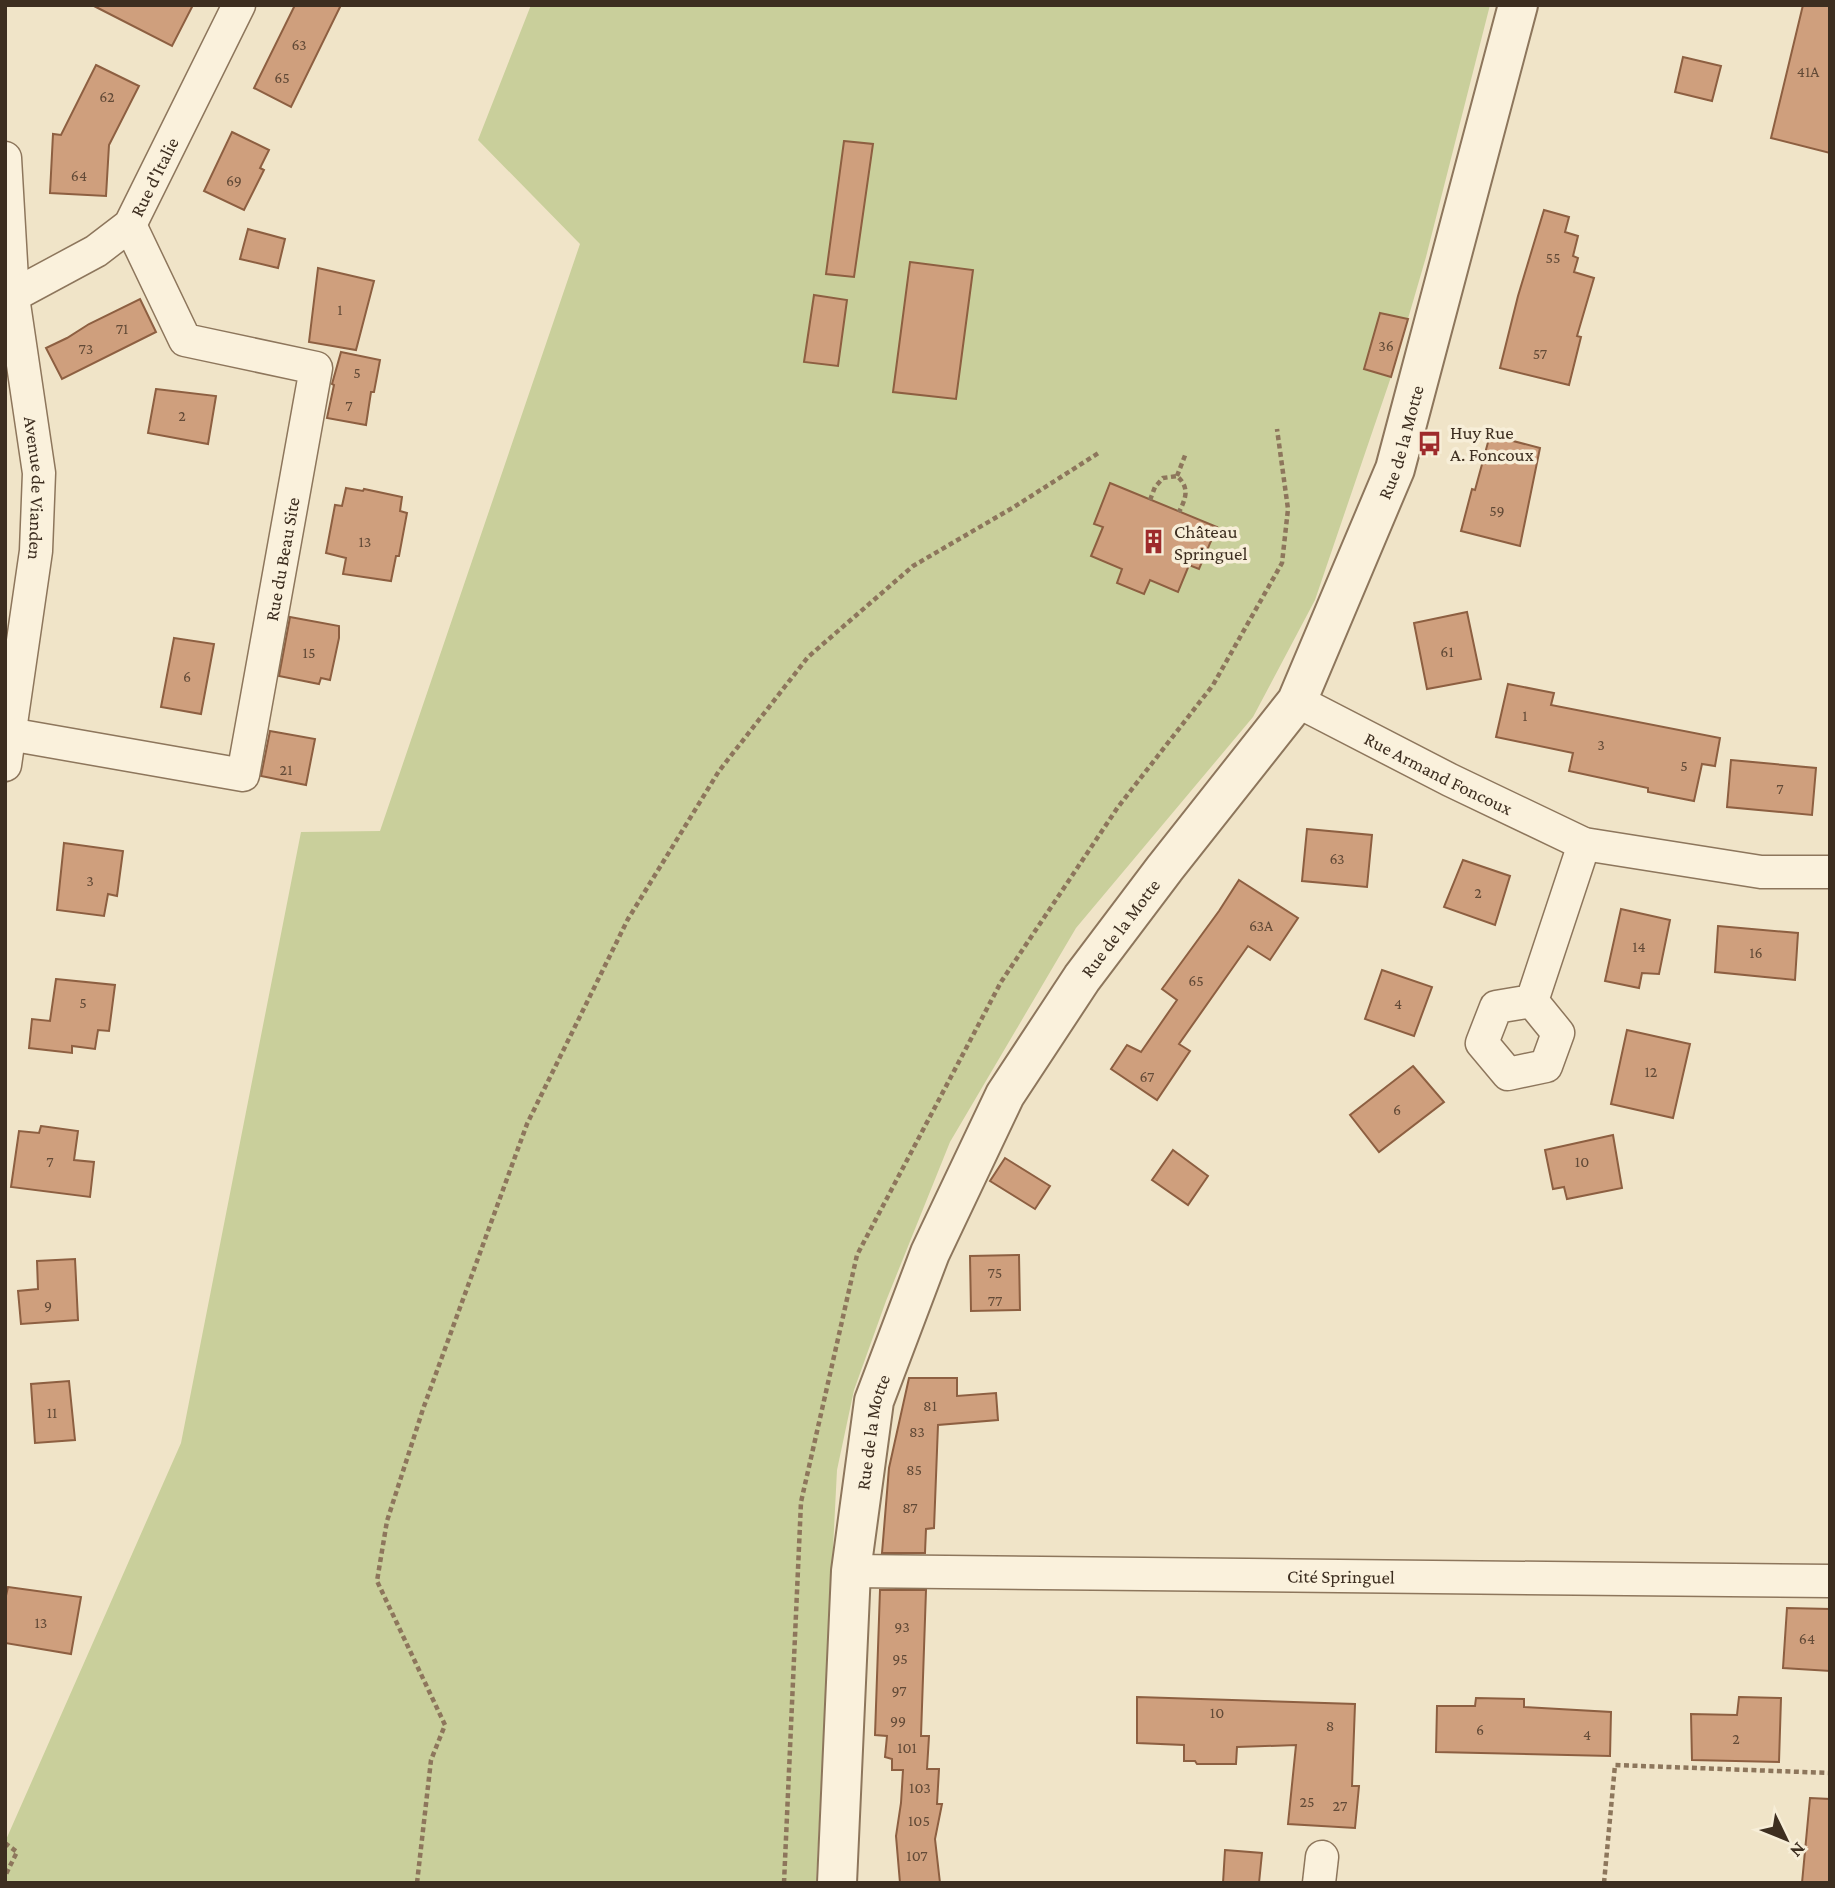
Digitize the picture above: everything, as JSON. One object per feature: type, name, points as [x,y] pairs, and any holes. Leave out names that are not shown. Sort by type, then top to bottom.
[{"type":"street","name":"Rue d'Italie","points":[[9,299],[96,251],[130,225],[239,5]]},
{"type":"street","name":"Rue de la Motte","points":[[837,1883],[851,1571],[874,1401],[930,1253],[1005,1095],[1082,978],[1297,701],[1395,470],[1518,5]]},
{"type":"street","name":"Avenue de Vianden","points":[[5,158],[9,299],[39,473],[36,551],[5,765]]},
{"type":"street","name":"Rue du Beau Site","points":[[9,734],[243,775],[316,369],[185,340],[130,225]]},
{"type":"street","name":"Rue Armand Foncoux","points":[[1297,701],[1450,780],[1584,844],[1761,872],[1830,872]]},
{"type":"street","points":[[1532,1001],[1584,844]]},
{"type":"street","name":"Cité Springuel","points":[[851,1571],[1830,1581]]},
{"type":"path","points":[[417,1883],[432,1760],[445,1725],[377,1581],[387,1521],[423,1409],[527,1124],[628,919],[719,771],[808,657],[914,566],[1100,452]]},
{"type":"path","points":[[1177,476],[1186,453]]},
{"type":"path","points":[[1150,500],[1155,487],[1163,478],[1177,476]]},
{"type":"path","points":[[1177,476],[1186,487],[1186,496],[1180,512]]},
{"type":"path","points":[[1604,1883],[1615,1765],[1830,1773]]},
{"type":"path","points":[[5,1843],[17,1852],[5,1876]]},
{"type":"green space","points":[[531,5],[1490,5],[1426,257],[1391,377],[1315,600],[1253,717],[1076,928],[950,1142],[886,1301],[854,1390],[837,1470],[816,1883],[5,1883],[5,1842],[181,1443],[301,832],[380,831],[580,244],[478,140]]},
{"type":"building","points":[[92,5],[193,5],[172,46]]},
{"type":"building","points":[[295,5],[341,5],[291,107],[254,88]]},
{"type":"building","points":[[1803,5],[1830,5],[1830,153],[1771,138]]},
{"type":"building","points":[[1683,57],[1721,66],[1712,101],[1675,92]]},
{"type":"building","points":[[96,65],[139,86],[109,145],[106,196],[50,193],[53,134],[61,135]]},
{"type":"building","points":[[232,132],[269,150],[260,168],[264,170],[244,210],[204,191]]},
{"type":"building","points":[[844,141],[873,144],[854,277],[826,274]]},
{"type":"building","points":[[1544,210],[1569,217],[1565,232],[1578,236],[1573,256],[1578,258],[1574,272],[1594,278],[1577,336],[1581,337],[1569,385],[1500,368]]},
{"type":"building","points":[[248,229],[285,239],[278,268],[240,259]]},
{"type":"building","points":[[910,262],[973,270],[956,399],[893,392]]},
{"type":"building","points":[[318,268],[374,281],[356,350],[309,342]]},
{"type":"building","points":[[814,295],[847,300],[838,366],[804,362]]},
{"type":"building","points":[[140,299],[156,332],[62,379],[46,348]]},
{"type":"building","points":[[1380,313],[1408,319],[1391,377],[1364,369]]},
{"type":"building","points":[[341,352],[380,360],[366,425],[327,418],[334,385],[332,384]]},
{"type":"building","points":[[156,389],[216,396],[208,444],[148,433]]},
{"type":"building","points":[[1490,435],[1540,448],[1520,546],[1461,531]]},
{"type":"building","name":"Château Springuel","points":[[1110,483],[1217,527],[1199,569],[1189,565],[1178,592],[1150,580],[1144,594],[1117,583],[1122,569],[1091,556],[1103,527],[1094,524]]},
{"type":"building","points":[[346,488],[402,497],[400,511],[407,513],[391,581],[343,574],[346,558],[326,553],[335,505],[342,506]]},
{"type":"building","points":[[1467,612],[1481,679],[1427,689],[1414,623]]},
{"type":"building","points":[[290,617],[339,626],[330,680],[321,678],[319,684],[279,676]]},
{"type":"building","points":[[174,638],[214,644],[201,714],[161,707]]},
{"type":"building","points":[[1508,684],[1554,693],[1551,705],[1720,738],[1715,766],[1702,764],[1694,801],[1569,771],[1573,753],[1496,737]]},
{"type":"building","points":[[270,731],[315,739],[306,785],[261,776]]},
{"type":"building","points":[[1731,760],[1816,768],[1812,815],[1727,807]]},
{"type":"building","points":[[1307,829],[1372,835],[1367,887],[1302,881]]},
{"type":"building","points":[[64,843],[123,851],[117,896],[108,894],[104,916],[57,910]]},
{"type":"building","points":[[1463,860],[1510,876],[1495,925],[1444,907]]},
{"type":"building","points":[[1239,880],[1298,918],[1270,960],[1248,946],[1179,1044],[1190,1051],[1157,1100],[1111,1069],[1127,1045],[1141,1052],[1177,1000],[1162,989]]},
{"type":"building","points":[[1621,909],[1670,920],[1659,974],[1642,973],[1639,988],[1605,981]]},
{"type":"building","points":[[1718,926],[1798,933],[1795,980],[1715,972]]},
{"type":"building","points":[[1382,970],[1432,987],[1414,1036],[1365,1019]]},
{"type":"building","points":[[56,979],[115,985],[109,1031],[98,1030],[95,1049],[72,1046],[72,1053],[29,1048],[32,1019],[50,1021]]},
{"type":"building","points":[[1627,1030],[1690,1044],[1673,1118],[1611,1104]]},
{"type":"building","points":[[1413,1066],[1444,1102],[1379,1152],[1350,1115]]},
{"type":"building","points":[[41,1126],[78,1131],[74,1160],[94,1162],[90,1197],[11,1187],[19,1131],[39,1133]]},
{"type":"building","points":[[1613,1135],[1622,1188],[1567,1199],[1564,1187],[1553,1189],[1545,1150]]},
{"type":"building","points":[[1173,1150],[1208,1176],[1188,1205],[1152,1180]]},
{"type":"building","points":[[1005,1158],[1050,1186],[1035,1209],[990,1181]]},
{"type":"building","points":[[1019,1255],[1020,1310],[971,1311],[970,1256]]},
{"type":"building","points":[[75,1259],[78,1320],[21,1324],[18,1291],[38,1289],[37,1261]]},
{"type":"building","points":[[909,1378],[957,1378],[957,1396],[996,1393],[998,1420],[938,1425],[934,1528],[926,1529],[925,1553],[882,1553],[889,1468]]},
{"type":"building","points":[[69,1381],[75,1440],[35,1443],[31,1384]]},
{"type":"building","points":[[8,1587],[81,1597],[71,1654],[5,1643],[5,1600]]},
{"type":"building","points":[[880,1590],[926,1590],[921,1736],[929,1736],[927,1769],[939,1769],[937,1804],[942,1804],[935,1839],[940,1883],[900,1883],[896,1836],[903,1770],[892,1770],[892,1759],[885,1757],[887,1736],[875,1735]]},
{"type":"building","points":[[1787,1608],[1830,1609],[1830,1671],[1783,1668]]},
{"type":"building","points":[[1137,1697],[1355,1704],[1352,1786],[1359,1786],[1355,1828],[1288,1824],[1296,1745],[1237,1747],[1236,1764],[1197,1764],[1195,1761],[1184,1761],[1184,1745],[1137,1743]]},
{"type":"building","points":[[1739,1697],[1781,1698],[1779,1762],[1692,1760],[1691,1714],[1737,1715]]},
{"type":"building","points":[[1476,1698],[1524,1699],[1524,1707],[1611,1712],[1610,1756],[1436,1752],[1437,1706],[1475,1706]]},
{"type":"building","points":[[1810,1798],[1830,1799],[1830,1883],[1802,1883]]},
{"type":"building","points":[[1225,1850],[1262,1853],[1259,1883],[1223,1883]]},
{"type":"place","name":"Huy Rue A. Foncoux","points":[[1430,443]]},
{"type":"place","name":"Château Springuel","points":[[1154,542]]}]
